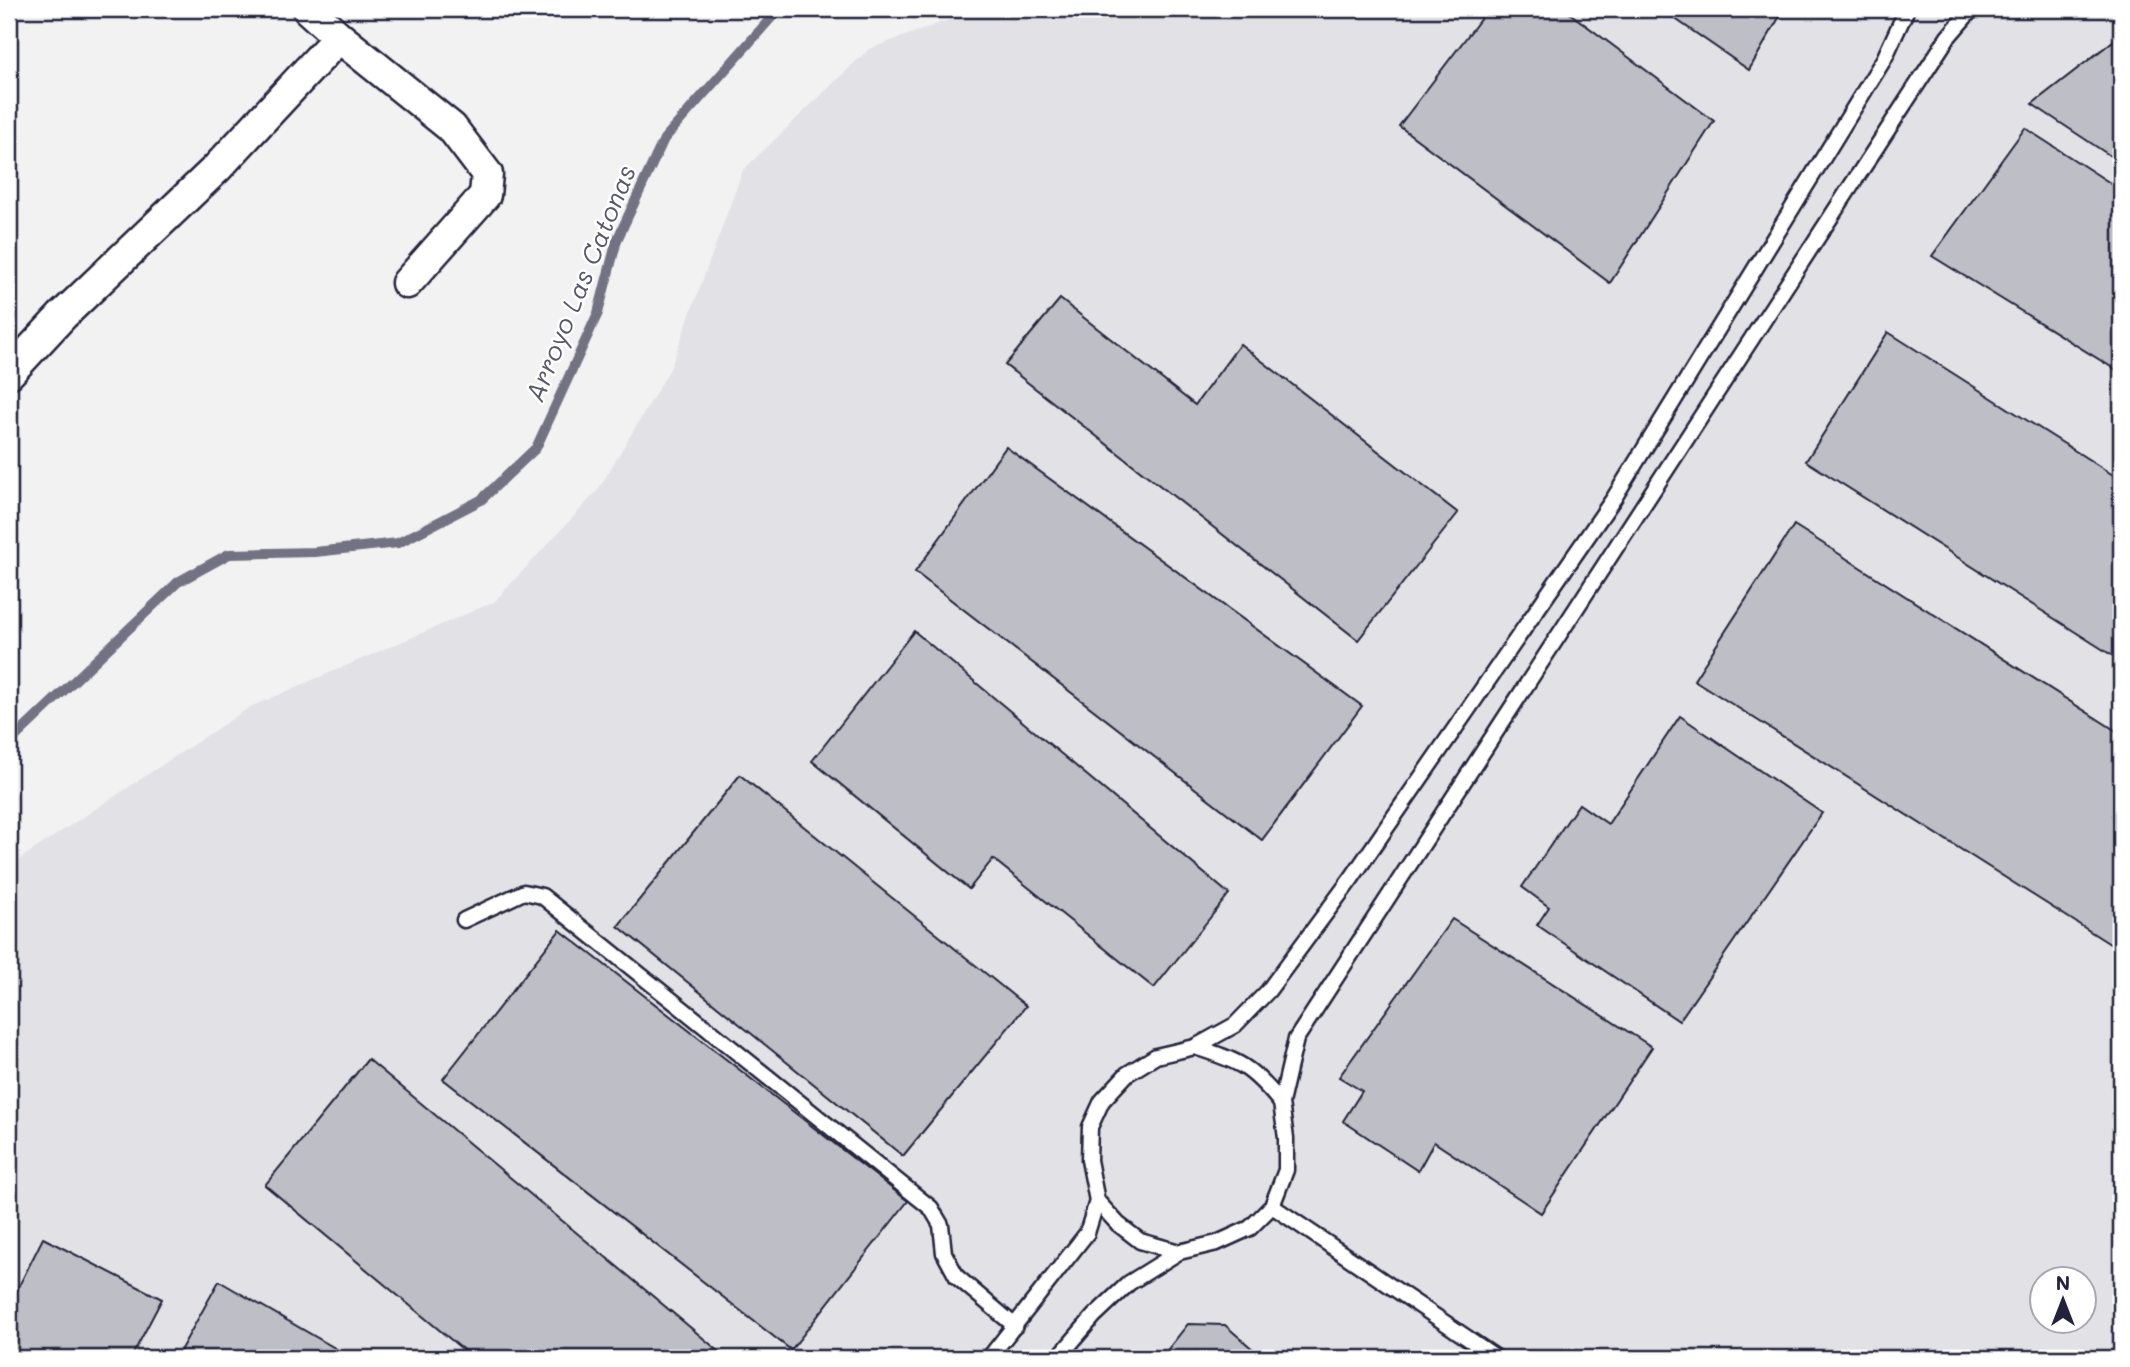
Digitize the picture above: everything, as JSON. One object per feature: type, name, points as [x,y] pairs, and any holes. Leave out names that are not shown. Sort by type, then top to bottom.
[{"type":"street","points":[[308,9],[452,128],[487,174],[485,195],[407,283]]},
{"type":"street","points":[[9,373],[61,316],[217,168],[339,37]]},
{"type":"lane","points":[[989,1358],[1087,1233],[1097,1201],[1088,1160],[1090,1127],[1102,1101],[1127,1074],[1156,1056],[1195,1047],[1236,1025],[1268,991],[1351,879],[1614,498],[1884,59],[1907,9]]},
{"type":"lane","points":[[1058,1358],[1094,1316],[1129,1283],[1179,1252],[1217,1243],[1250,1228],[1272,1206],[1286,1170],[1286,1139],[1281,1103],[1296,1039],[1948,37],[1972,9]]},
{"type":"lane","points":[[464,920],[524,892],[542,896],[931,1208],[941,1225],[944,1252],[957,1277],[1015,1326]]},
{"type":"lane","points":[[1195,1047],[1236,1060],[1263,1080],[1281,1103]]},
{"type":"lane","points":[[1097,1201],[1118,1224],[1140,1241],[1179,1252]]},
{"type":"lane","points":[[1272,1206],[1497,1358]]},
{"type":"shaded area","points":[[979,9],[2121,9],[2121,1358],[9,1358],[9,866],[250,707],[494,602],[598,490],[670,369],[743,170],[869,49]]},
{"type":"building","points":[[1488,9],[1564,9],[1714,121],[1610,283],[1399,126]]},
{"type":"building","points":[[1661,9],[1784,9],[1749,70]]},
{"type":"building","points":[[2121,29],[2121,163],[2032,104],[2113,41]]},
{"type":"building","points":[[2025,128],[2121,190],[2121,373],[1932,256]]},
{"type":"building","points":[[1060,299],[1195,405],[1240,344],[1458,513],[1358,640],[1005,365]]},
{"type":"building","points":[[1888,332],[2121,480],[2121,661],[1806,461]]},
{"type":"building","points":[[1006,447],[1362,706],[1262,840],[915,572]]},
{"type":"building","points":[[1794,525],[2121,734],[2121,951],[1694,680]]},
{"type":"building","points":[[914,631],[1229,894],[1154,988],[993,859],[969,889],[812,761]]},
{"type":"building","points":[[1680,716],[1822,813],[1679,1021],[1537,925],[1549,907],[1522,887],[1579,804],[1608,824]]},
{"type":"building","points":[[740,775],[1026,1006],[903,1156],[618,926]]},
{"type":"building","points":[[1452,919],[1652,1047],[1541,1213],[1434,1142],[1418,1171],[1343,1121],[1362,1091],[1339,1077]]},
{"type":"building","points":[[560,930],[908,1201],[791,1350],[443,1079]]},
{"type":"building","points":[[368,1059],[727,1358],[473,1358],[265,1185]]},
{"type":"building","points":[[43,1238],[162,1299],[131,1358],[9,1358],[9,1306]]},
{"type":"building","points":[[219,1281],[352,1358],[176,1358]]},
{"type":"building","points":[[1188,1324],[1225,1325],[1263,1358],[1161,1358]]},
{"type":"waterway","name":"Arroyo Las Catonas","points":[[9,743],[178,582],[229,554],[315,552],[398,543],[481,500],[536,448],[598,313],[617,240],[664,139],[779,9]]}]
